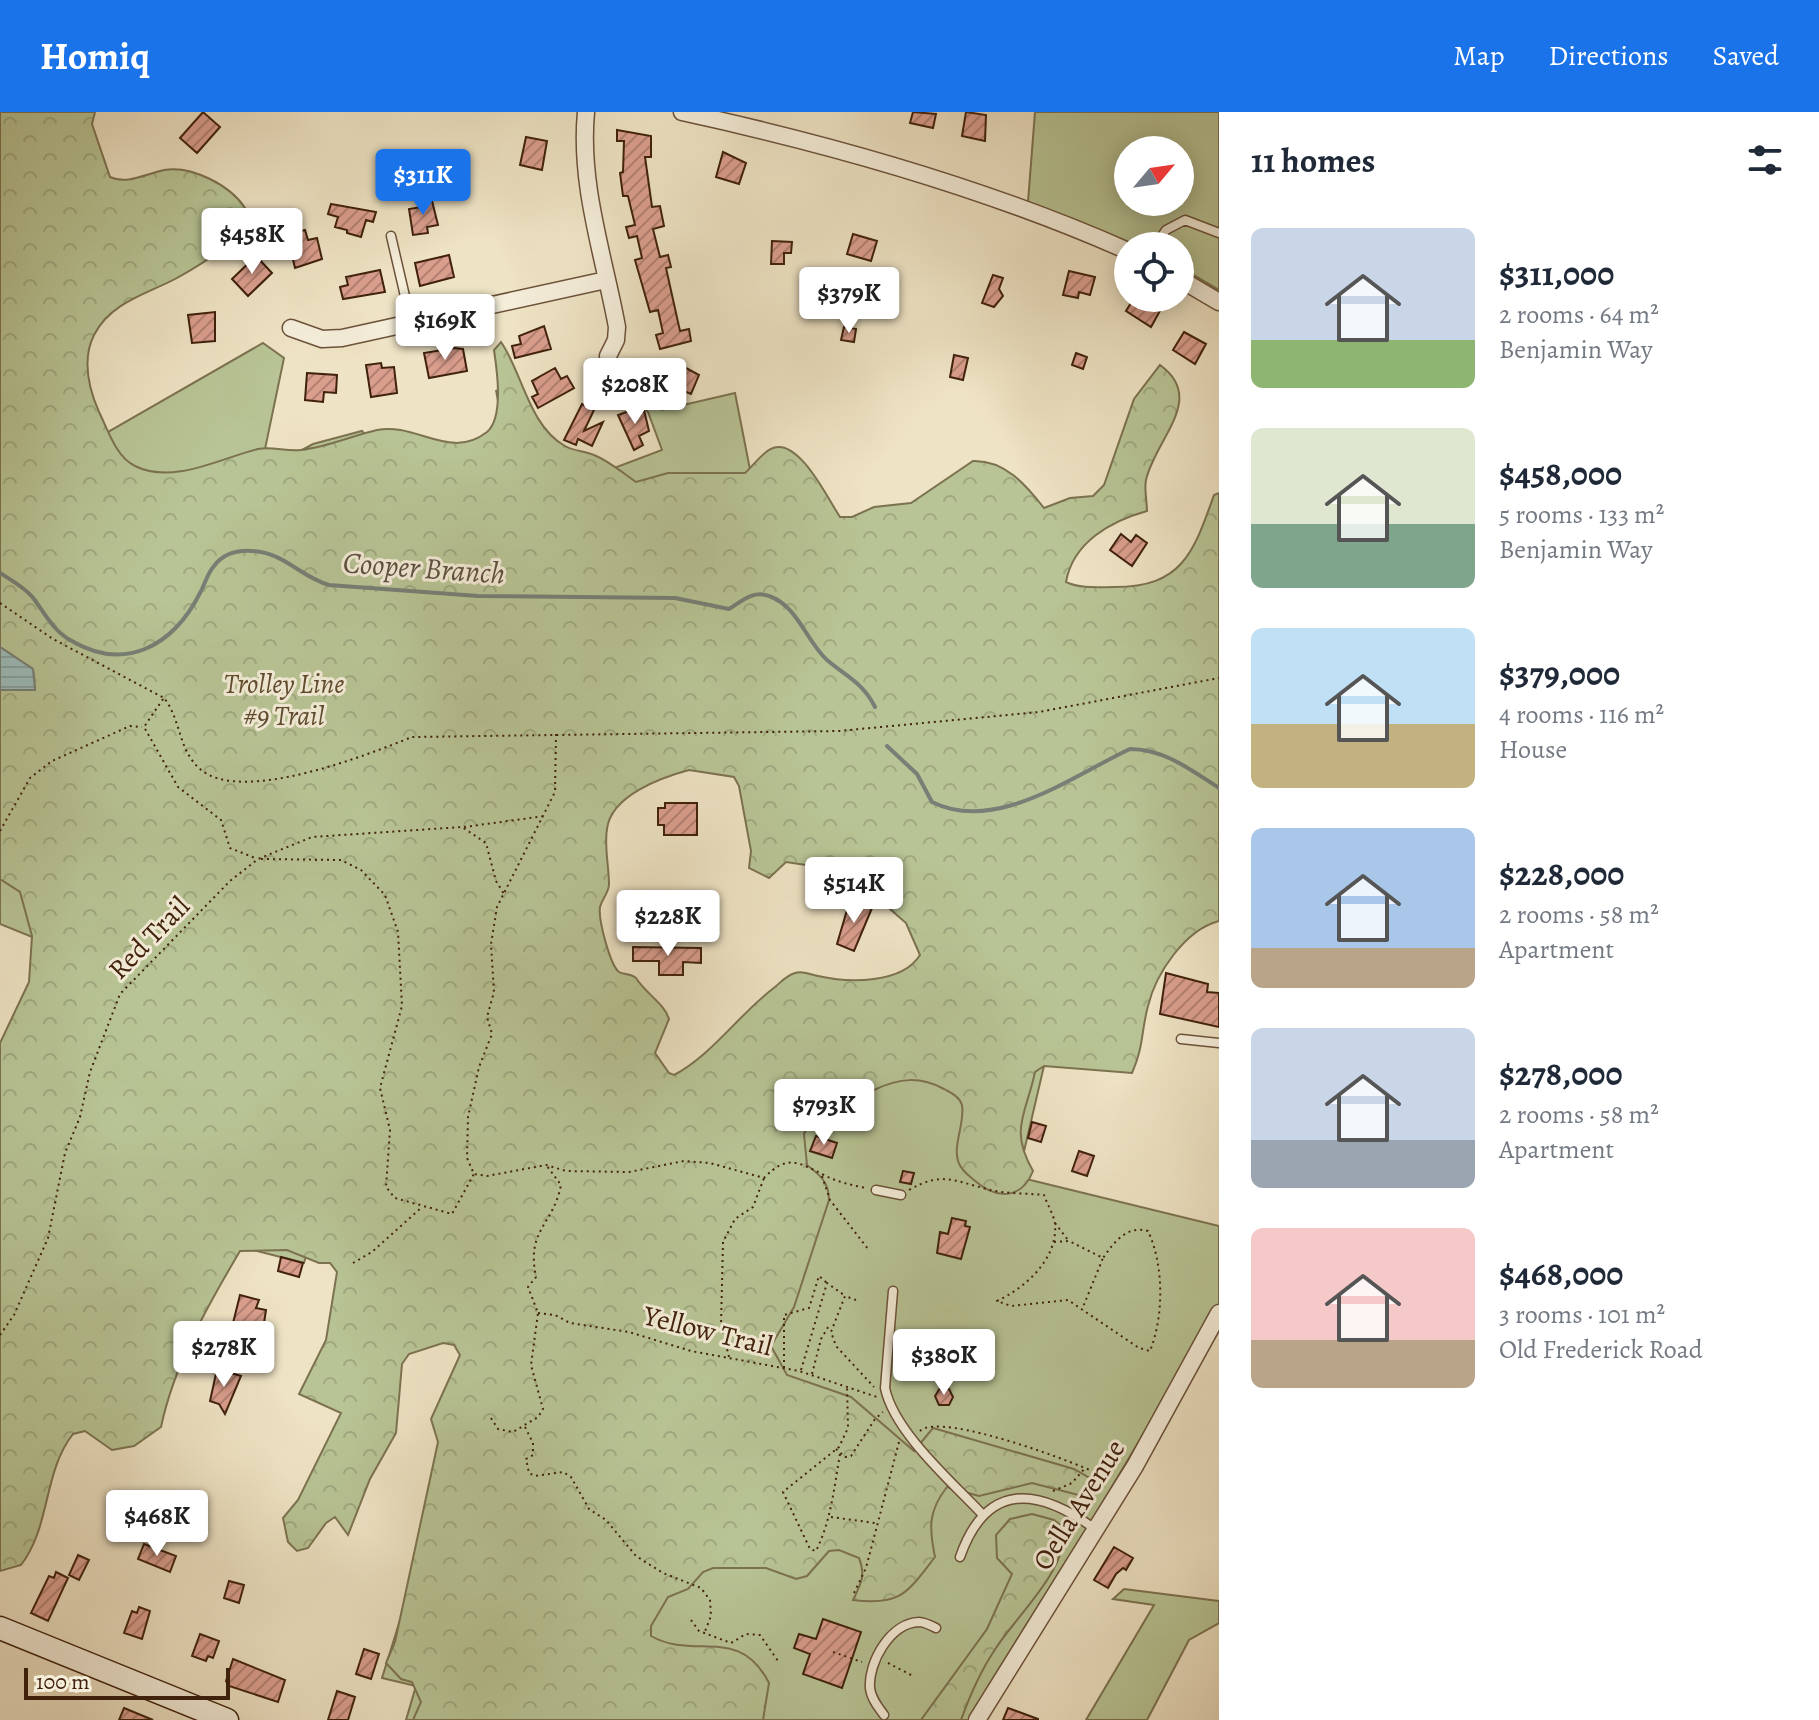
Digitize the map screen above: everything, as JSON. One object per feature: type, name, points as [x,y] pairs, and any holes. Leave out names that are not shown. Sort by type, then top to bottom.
[{"type":"street","points":[[586,112],[585,158],[617,327],[616,340],[608,356]]},
{"type":"street","points":[[682,112],[766,130],[912,173],[1009,204],[1114,245]]},
{"type":"street","points":[[291,328],[322,339],[342,338],[606,280]]},
{"type":"street","points":[[1194,287],[1219,301]]},
{"type":"street","name":"Oella Avenue","points":[[977,1720],[1122,1487],[1219,1313]]},
{"type":"street","points":[[0,1628],[227,1720]]},
{"type":"lane","points":[[1165,232],[1185,220],[1219,233]]},
{"type":"lane","points":[[391,236],[411,323]]},
{"type":"lane","points":[[1181,1039],[1219,1043]]},
{"type":"lane","points":[[876,1190],[901,1195]]},
{"type":"lane","points":[[893,1291],[886,1378],[890,1405],[903,1425],[983,1515]]},
{"type":"lane","points":[[960,1557],[983,1515],[1006,1502],[1038,1498],[1071,1511],[1096,1530]]},
{"type":"lane","points":[[884,1715],[870,1689],[875,1658],[884,1645],[906,1626],[919,1622],[936,1628]]},
{"type":"path","points":[[0,603],[53,639],[164,698],[171,707],[186,750],[200,769],[234,783],[266,781],[365,757],[412,737],[839,731],[1039,712],[1219,678]]},
{"type":"path","points":[[144,727],[164,698]]},
{"type":"path","points":[[0,831],[30,778],[52,761],[130,726],[144,727]]},
{"type":"path","points":[[144,727],[178,787],[221,820],[230,848],[258,859],[341,860],[361,870],[385,895],[398,932],[402,1006],[380,1088],[390,1130],[386,1187],[395,1198],[452,1214],[474,1174]]},
{"type":"path","points":[[474,1174],[467,1158],[468,1117],[479,1067],[492,1034],[487,1017],[494,982],[491,944],[497,907],[546,816],[555,792],[556,733]]},
{"type":"path","name":"Red Trail","points":[[0,1335],[14,1315],[48,1238],[65,1153],[80,1117],[90,1072],[120,994],[230,881],[258,859],[312,837],[462,827],[546,816]]},
{"type":"path","points":[[462,827],[486,843],[496,881],[504,895]]},
{"type":"path","points":[[730,1358],[721,1325],[723,1242],[729,1226],[753,1207],[764,1178],[787,1161],[798,1160],[822,1174],[876,1190]]},
{"type":"path","points":[[474,1174],[487,1176],[546,1165],[566,1171],[629,1172],[684,1161],[710,1163],[764,1178]]},
{"type":"path","points":[[491,1418],[498,1429],[505,1431],[525,1426],[543,1409],[531,1365],[538,1313],[528,1287],[536,1277],[531,1253],[538,1232],[557,1203],[561,1185],[546,1165]]},
{"type":"path","points":[[822,1174],[830,1200],[868,1249]]},
{"type":"path","points":[[901,1195],[924,1181],[952,1177],[989,1190],[1044,1195],[1055,1223],[1069,1241],[1103,1258]]},
{"type":"path","points":[[353,1263],[372,1252],[423,1206]]},
{"type":"path","points":[[1055,1223],[1052,1242],[1035,1276],[997,1301],[1011,1306],[1068,1300],[1139,1348],[1150,1351],[1158,1331],[1160,1273],[1148,1231],[1138,1228],[1124,1233],[1103,1258],[1083,1308]]},
{"type":"path","points":[[1052,1242],[1069,1241]]},
{"type":"path","points":[[784,1369],[784,1315],[809,1308],[819,1276],[845,1296],[856,1300]]},
{"type":"path","points":[[800,1372],[817,1305],[827,1283]]},
{"type":"path","points":[[811,1375],[821,1339],[845,1296]]},
{"type":"path","name":"Yellow Trail","points":[[538,1313],[555,1315],[570,1323],[629,1332],[691,1351],[800,1372],[869,1393]]},
{"type":"path","points":[[832,1322],[831,1332],[836,1346],[890,1405],[875,1419],[851,1456],[840,1454],[836,1449]]},
{"type":"path","points":[[840,1454],[830,1517],[816,1551],[810,1549],[783,1492],[836,1449],[848,1428],[847,1385]]},
{"type":"path","points":[[915,1439],[921,1427],[930,1424],[974,1429],[1086,1466],[1122,1487]]},
{"type":"path","points":[[854,1593],[866,1568],[903,1425]]},
{"type":"path","points":[[525,1426],[533,1443],[533,1455],[526,1459],[529,1473],[535,1476],[563,1472],[571,1477],[589,1509],[606,1520],[636,1556],[663,1573],[701,1588],[710,1600],[711,1616],[704,1634]]},
{"type":"path","points":[[1038,1498],[1072,1483],[1086,1466]]},
{"type":"path","points":[[830,1517],[877,1523]]},
{"type":"path","points":[[691,1620],[704,1634],[731,1643],[746,1634],[760,1635],[778,1661]]},
{"type":"green space","name":"Trolley Line #9 Trail","points":[[0,112],[95,112],[92,124],[110,177],[130,179],[164,170],[186,171],[209,178],[230,192],[245,208],[246,229],[196,267],[110,314],[90,344],[90,384],[109,435],[128,462],[150,471],[165,473],[197,468],[258,449],[311,449],[377,430],[405,431],[446,442],[473,440],[487,432],[496,416],[498,393],[494,350],[501,342],[534,412],[553,437],[568,448],[600,458],[636,482],[668,473],[745,473],[769,450],[783,447],[793,452],[812,472],[840,517],[852,517],[874,507],[911,503],[973,461],[1005,469],[1044,508],[1070,498],[1093,496],[1104,485],[1134,399],[1160,365],[1173,378],[1179,392],[1179,406],[1146,480],[1147,511],[1107,527],[1096,535],[1077,555],[1066,582],[1078,586],[1115,587],[1138,585],[1171,573],[1192,549],[1214,495],[1219,493],[1219,921],[1195,933],[1165,967],[1152,993],[1139,1055],[1132,1073],[1044,1066],[1035,1072],[1021,1133],[1033,1171],[1022,1188],[1015,1192],[990,1191],[962,1169],[957,1154],[962,1105],[955,1096],[926,1082],[909,1080],[874,1090],[859,1128],[840,1121],[809,1124],[804,1134],[807,1165],[823,1180],[829,1200],[794,1307],[771,1346],[787,1375],[851,1397],[914,1451],[933,1428],[1074,1469],[1100,1484],[1086,1497],[1032,1483],[979,1496],[947,1487],[933,1512],[935,1557],[909,1588],[893,1599],[853,1600],[862,1579],[861,1564],[859,1558],[839,1550],[829,1551],[807,1576],[796,1579],[766,1568],[713,1568],[703,1572],[688,1589],[668,1597],[651,1626],[651,1636],[667,1643],[730,1649],[744,1654],[757,1665],[769,1683],[763,1720],[413,1720],[421,1702],[412,1682],[401,1679],[386,1663],[395,1642],[438,1442],[431,1419],[460,1355],[454,1345],[443,1343],[409,1354],[402,1364],[396,1433],[370,1479],[348,1535],[335,1517],[326,1523],[308,1548],[297,1551],[288,1542],[283,1518],[298,1500],[341,1413],[299,1394],[326,1340],[337,1272],[330,1263],[319,1263],[287,1250],[240,1251],[183,1358],[161,1427],[134,1446],[112,1450],[85,1431],[73,1434],[56,1465],[31,1550],[21,1565],[0,1571],[0,1043],[29,982],[32,936],[20,892],[0,879],[0,690],[35,690],[33,669],[0,647]],"holes":[[[689,770],[734,777],[739,786],[751,851],[749,868],[769,878],[786,862],[846,871],[906,923],[920,955],[901,972],[874,979],[844,980],[804,972],[792,974],[762,998],[714,1045],[674,1075],[669,1073],[655,1053],[669,1019],[667,1013],[636,978],[619,972],[605,941],[600,913],[609,885],[607,829],[618,806],[628,797],[666,777]]]},
{"type":"green space","points":[[1035,112],[1219,112],[1219,290],[1194,275],[1194,232],[1114,232],[1114,237],[1028,202]]},
{"type":"green space","name":"Trolley Line #9 Trail","points":[[263,343],[284,358],[260,473],[313,444],[362,431],[405,482],[507,451],[496,390],[541,447],[609,470],[662,450],[648,412],[623,384],[632,376],[662,410],[735,393],[755,495],[562,749],[645,1161],[768,998],[1047,1053],[1018,1177],[1219,1226],[1219,1307],[973,1720],[406,1720],[416,1686],[382,1678],[497,1309],[306,1256],[304,1263],[230,1244],[52,945],[0,924],[0,485],[106,433]]},
{"type":"green space","points":[[1032,1514],[1054,1520],[1063,1527],[1059,1558],[1051,1574],[991,1656],[961,1720],[921,1720],[987,1629],[1012,1574],[997,1558],[996,1535],[1010,1519]]},
{"type":"green space","points":[[1124,1589],[1219,1601],[1219,1623],[1189,1640],[1147,1720],[1086,1720],[1154,1605],[1113,1599]]},
{"type":"water","points":[[0,647],[33,669],[35,690],[0,690]]},
{"type":"building","points":[[203,112],[220,127],[197,153],[180,138]]},
{"type":"building","points":[[913,112],[936,114],[933,128],[910,123]]},
{"type":"building","points":[[966,112],[986,115],[985,141],[962,136]]},
{"type":"building","points":[[617,130],[651,136],[651,157],[645,157],[652,207],[660,206],[664,226],[653,229],[660,257],[668,255],[671,267],[666,268],[680,331],[689,329],[691,341],[660,349],[656,335],[663,333],[658,310],[650,312],[635,260],[642,258],[637,236],[629,238],[626,227],[635,225],[628,196],[623,196],[620,173],[623,172],[624,141],[617,141]]},
{"type":"building","points":[[526,137],[547,141],[542,170],[520,165]]},
{"type":"building","points":[[723,152],[746,163],[739,184],[716,177]]},
{"type":"building","points":[[431,197],[438,225],[427,227],[428,233],[413,235],[409,209],[422,207],[420,199]]},
{"type":"building","points":[[331,204],[376,212],[373,222],[366,220],[361,237],[335,227],[338,217],[328,214]]},
{"type":"building","points":[[305,230],[308,240],[317,238],[322,259],[295,268],[287,235]]},
{"type":"building","points":[[853,234],[877,241],[871,261],[847,254]]},
{"type":"building","points":[[772,241],[792,242],[791,253],[784,253],[784,264],[771,264]]},
{"type":"building","points":[[449,255],[454,277],[420,286],[415,263]]},
{"type":"building","points":[[256,256],[272,273],[248,296],[232,279]]},
{"type":"building","points":[[380,270],[385,292],[343,299],[340,287],[348,285],[346,277]]},
{"type":"building","points":[[1069,271],[1095,277],[1090,295],[1079,292],[1078,298],[1063,295]]},
{"type":"building","points":[[993,275],[1003,278],[999,289],[1003,296],[994,307],[982,303]]},
{"type":"building","points":[[215,312],[215,341],[192,343],[188,315]]},
{"type":"building","points":[[1128,312],[1159,312],[1151,327]]},
{"type":"building","points":[[544,326],[551,349],[515,358],[512,346],[521,344],[519,336]]},
{"type":"building","points":[[844,327],[856,329],[854,342],[841,340]]},
{"type":"building","points":[[1184,332],[1206,344],[1195,364],[1173,350]]},
{"type":"building","points":[[463,349],[467,371],[429,378],[424,353]]},
{"type":"building","points":[[1076,353],[1087,357],[1083,369],[1072,365]]},
{"type":"building","points":[[954,355],[968,358],[963,380],[950,377]]},
{"type":"building","points":[[673,361],[699,375],[691,394],[672,386],[670,391],[656,385],[660,374],[667,377]]},
{"type":"building","points":[[381,363],[382,368],[394,367],[397,393],[371,397],[366,365]]},
{"type":"building","points":[[555,368],[561,379],[567,376],[574,388],[538,408],[532,397],[538,394],[532,381]]},
{"type":"building","points":[[307,373],[337,375],[336,393],[324,392],[323,402],[305,400]]},
{"type":"building","points":[[582,404],[594,410],[584,431],[603,422],[592,446],[578,439],[576,445],[564,440]]},
{"type":"building","points":[[643,406],[649,431],[639,436],[643,445],[634,450],[618,415]]},
{"type":"building","points":[[1121,534],[1131,542],[1136,535],[1147,543],[1132,566],[1110,550]]},
{"type":"building","points":[[665,803],[697,803],[697,835],[664,835],[664,825],[658,825],[658,808],[665,808]]},
{"type":"building","points":[[850,900],[872,908],[854,951],[837,944]]},
{"type":"building","points":[[633,947],[701,948],[701,963],[683,962],[683,975],[659,975],[659,961],[633,961]]},
{"type":"building","points":[[1166,973],[1208,984],[1207,992],[1219,993],[1219,1027],[1160,1014]]},
{"type":"building","points":[[1032,1122],[1046,1126],[1041,1142],[1028,1138]]},
{"type":"building","points":[[816,1136],[837,1143],[832,1158],[810,1151]]},
{"type":"building","points":[[1079,1151],[1094,1156],[1087,1176],[1072,1171]]},
{"type":"building","points":[[903,1171],[914,1173],[911,1184],[900,1182]]},
{"type":"building","points":[[952,1218],[966,1221],[965,1226],[970,1227],[961,1259],[937,1253],[940,1232],[948,1234]]},
{"type":"building","points":[[281,1257],[303,1263],[299,1277],[278,1271]]},
{"type":"building","points":[[240,1295],[259,1300],[256,1308],[266,1310],[262,1336],[232,1327]]},
{"type":"building","points":[[217,1369],[241,1376],[225,1414],[219,1404],[210,1401]]},
{"type":"building","points":[[940,1388],[949,1389],[953,1397],[949,1405],[939,1405],[935,1396]]},
{"type":"building","points":[[144,1544],[176,1556],[170,1572],[138,1559]]},
{"type":"building","points":[[1114,1547],[1133,1558],[1126,1570],[1123,1568],[1116,1574],[1108,1588],[1094,1580]]},
{"type":"building","points":[[78,1555],[89,1560],[79,1580],[69,1575]]},
{"type":"building","points":[[56,1572],[68,1578],[48,1621],[31,1613],[49,1576],[54,1578]]},
{"type":"building","points":[[229,1581],[244,1585],[239,1603],[224,1598]]},
{"type":"building","points":[[139,1607],[150,1611],[142,1639],[124,1633],[132,1611],[137,1613]]},
{"type":"building","points":[[823,1619],[861,1632],[842,1688],[803,1674],[810,1654],[794,1648],[799,1634],[816,1639]]},
{"type":"building","points":[[200,1634],[219,1641],[213,1658],[208,1656],[206,1661],[192,1656]]},
{"type":"building","points":[[364,1649],[379,1654],[371,1679],[356,1674]]},
{"type":"building","points":[[233,1659],[285,1680],[278,1702],[229,1686],[226,1681]]},
{"type":"building","points":[[337,1691],[355,1697],[348,1720],[328,1720]]},
{"type":"building","points":[[124,1708],[153,1720],[119,1720]]},
{"type":"building","points":[[1008,1708],[1038,1719],[1038,1720],[1003,1720]]},
{"type":"waterway","name":"Cooper Branch","points":[[0,573],[31,595],[64,636],[90,650],[110,654],[128,654],[162,640],[189,612],[218,562],[241,551],[263,552],[329,585],[478,596],[675,598],[729,609],[758,594],[769,596],[787,608],[827,660],[860,686],[875,707]]},
{"type":"waterway","name":"Cooper Branch","points":[[887,746],[917,774],[932,802],[957,810],[982,811],[1033,798],[1130,749],[1166,757],[1219,788]]}]
